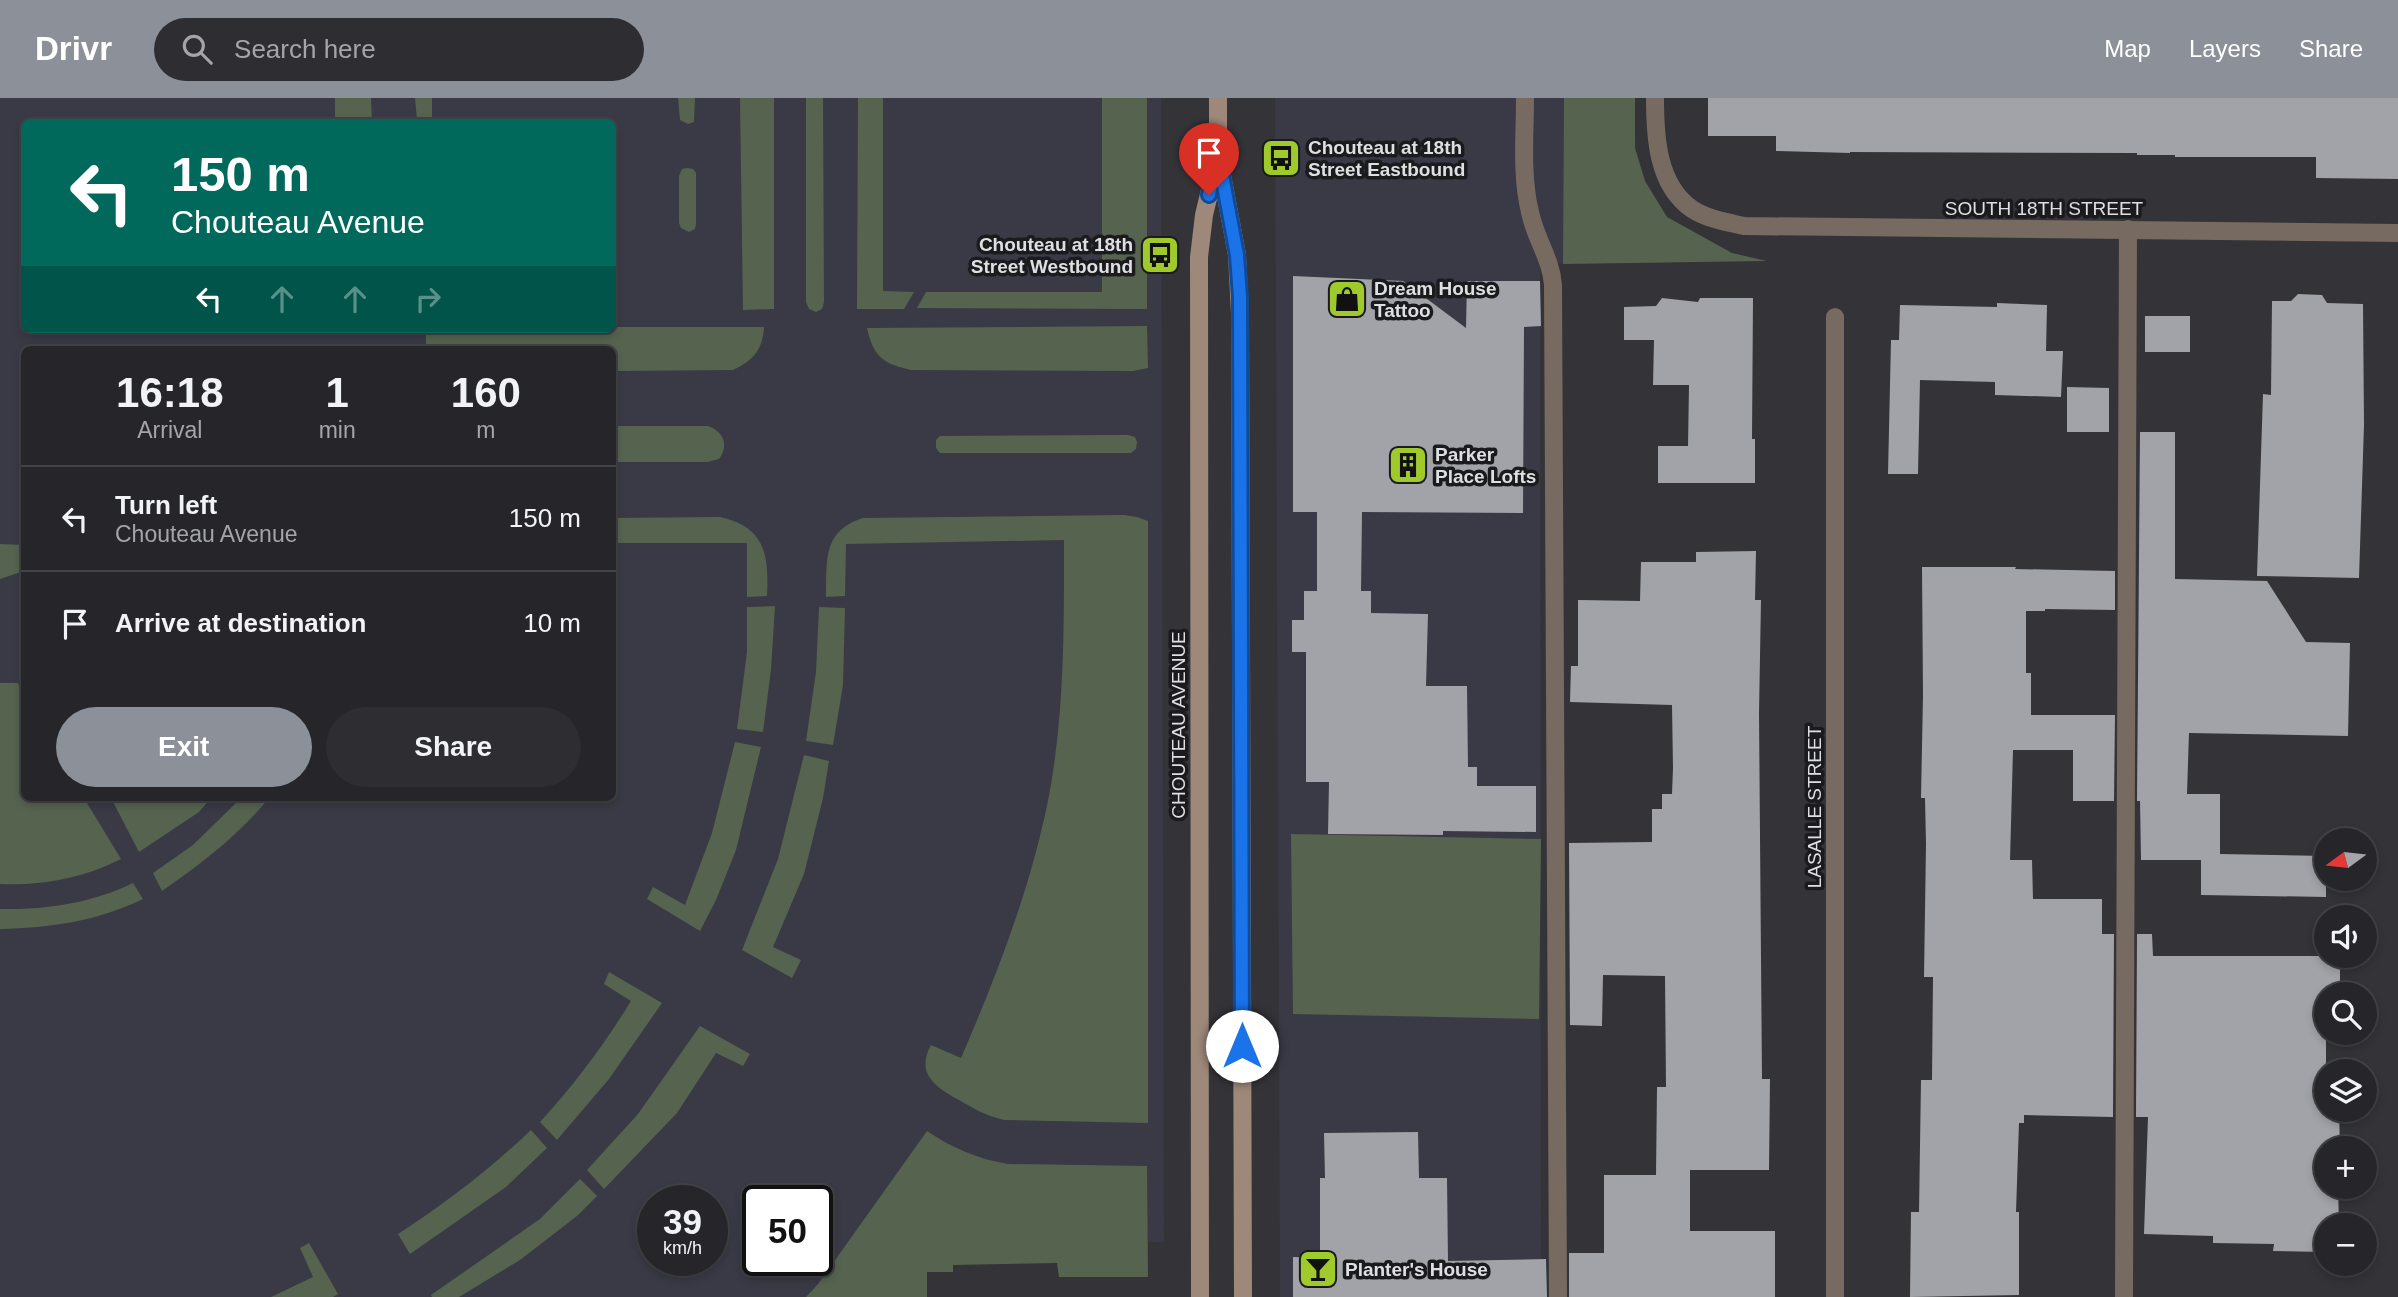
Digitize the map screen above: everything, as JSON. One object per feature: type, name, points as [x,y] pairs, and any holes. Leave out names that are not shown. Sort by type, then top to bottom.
[{"type":"main road","name":"CHOUTEAU AVENUE","points":[[1218,98],[1218,154],[1237,255],[1240,297],[1243,1297]]},
{"type":"main road","name":"CHOUTEAU AVENUE","points":[[1200,1297],[1199,257],[1204,215],[1218,154]]},
{"type":"street","points":[[1525,98],[1525,187],[1530,216],[1552,272],[1553,285],[1558,1297]]},
{"type":"street","name":"SOUTH 18TH STREET","points":[[1655,98],[1655,130],[1662,165],[1672,189],[1692,209],[1744,226],[2398,233]]},
{"type":"street","points":[[2124,1297],[2128,229]]},
{"type":"street","name":"LASALLE STREET","points":[[1835,317],[1835,1297]]},
{"type":"shaded area","points":[[0,98],[1161,98],[1164,1242],[909,1246],[908,1297],[0,1297]]},
{"type":"shaded area","points":[[1275,98],[1635,98],[1636,262],[1540,264],[1541,1297],[1280,1297]]},
{"type":"green space","points":[[335,98],[371,98],[372,119],[335,119]]},
{"type":"green space","points":[[415,98],[432,98],[432,119],[417,119]]},
{"type":"green space","points":[[678,98],[695,98],[694,122],[688,124],[680,120]]},
{"type":"green space","points":[[740,98],[774,98],[774,309],[743,310]]},
{"type":"green space","points":[[806,98],[823,98],[824,302],[822,309],[816,312],[809,309],[806,302]]},
{"type":"green space","points":[[858,98],[883,98],[883,291],[914,292],[904,309],[857,309]]},
{"type":"green space","points":[[1102,98],[1147,98],[1147,309],[917,308],[926,292],[1102,292]]},
{"type":"green space","points":[[1564,98],[1635,98],[1635,148],[1645,181],[1667,217],[1732,253],[1767,261],[1563,264]]},
{"type":"green space","points":[[687,168],[696,173],[696,224],[695,229],[689,232],[681,228],[679,223],[679,176],[682,169]]},
{"type":"green space","points":[[1147,326],[1148,368],[1133,371],[911,370],[893,365],[881,357],[872,346],[867,328]]},
{"type":"green space","points":[[616,327],[764,327],[762,342],[756,353],[733,370],[616,371],[616,346],[426,346],[426,333],[616,333]]},
{"type":"green space","points":[[616,426],[708,426],[721,435],[724,449],[719,459],[708,462],[616,462]]},
{"type":"green space","points":[[940,436],[1135,437],[1137,442],[1136,449],[1131,453],[940,453],[936,448],[936,440]]},
{"type":"green space","points":[[1124,515],[1148,521],[1148,1123],[1004,1120],[981,1112],[943,1090],[930,1078],[925,1064],[931,1045],[961,1058],[1006,946],[1041,832],[1055,760],[1062,687],[1064,540],[846,544],[845,596],[826,597],[827,560],[834,539],[840,531],[863,518]]},
{"type":"green space","points":[[720,517],[747,528],[761,544],[765,555],[767,596],[747,597],[747,543],[616,543],[616,518]]},
{"type":"green space","points":[[0,544],[21,545],[21,572],[0,579]]},
{"type":"green space","points":[[775,606],[763,732],[737,729],[747,652],[747,607]]},
{"type":"green space","points":[[819,607],[845,608],[843,685],[833,745],[806,741],[816,672]]},
{"type":"green space","points":[[0,683],[18,683],[21,694],[21,801],[86,801],[121,859],[107,866],[62,879],[31,884],[0,884]]},
{"type":"green space","points":[[735,742],[761,747],[736,850],[700,931],[647,899],[653,887],[685,905],[712,833]]},
{"type":"green space","points":[[804,755],[829,761],[823,798],[804,874],[773,947],[801,960],[792,978],[742,950],[778,859]]},
{"type":"green space","points":[[113,801],[208,801],[199,812],[139,852]]},
{"type":"green space","points":[[238,801],[266,801],[219,848],[162,891],[153,873],[193,845]]},
{"type":"green space","points":[[1291,834],[1541,839],[1539,1019],[1293,1014]]},
{"type":"green space","points":[[133,883],[143,899],[109,913],[55,925],[0,929],[0,909],[68,904],[101,896]]},
{"type":"green space","points":[[609,972],[662,1003],[609,1079],[557,1140],[540,1122],[588,1064],[631,1001],[604,984]]},
{"type":"green space","points":[[700,1026],[750,1054],[743,1066],[716,1053],[677,1113],[604,1189],[587,1170],[638,1114]]},
{"type":"green space","points":[[531,1130],[547,1148],[506,1187],[410,1254],[398,1234],[467,1185]]},
{"type":"green space","points":[[927,1131],[966,1152],[1008,1164],[1147,1166],[1148,1277],[1059,1277],[1057,1263],[953,1265],[953,1272],[927,1272],[927,1297],[806,1297],[824,1276],[833,1276],[833,1263]]},
{"type":"green space","points":[[580,1179],[597,1196],[577,1216],[520,1260],[459,1297],[432,1297],[431,1295],[540,1219]]},
{"type":"green space","points":[[309,1243],[338,1294],[333,1297],[271,1297],[313,1277],[300,1248]]},
{"type":"building","points":[[1708,98],[2398,98],[2398,179],[2316,178],[2316,157],[1776,151],[1776,136],[1708,136]]},
{"type":"building","points":[[1293,276],[1403,281],[1466,328],[1467,281],[1540,281],[1541,326],[1524,327],[1523,513],[1362,512],[1361,591],[1371,591],[1371,613],[1428,614],[1426,686],[1467,686],[1468,767],[1477,767],[1477,786],[1536,786],[1536,832],[1443,831],[1443,835],[1328,834],[1329,782],[1306,782],[1306,652],[1292,652],[1292,620],[1304,620],[1304,591],[1317,591],[1317,512],[1293,512]]},
{"type":"building","points":[[2298,294],[2322,295],[2327,303],[2363,304],[2364,425],[2359,578],[2257,576],[2263,394],[2271,395],[2272,301],[2291,301]]},
{"type":"building","points":[[1662,298],[1698,302],[1700,298],[1753,298],[1752,439],[1755,439],[1755,483],[1658,483],[1658,446],[1688,446],[1689,385],[1653,385],[1654,340],[1624,340],[1624,307],[1656,306]]},
{"type":"building","points":[[1997,303],[2047,305],[2046,351],[2063,351],[2061,397],[1995,395],[1995,382],[1920,380],[1918,474],[1888,474],[1891,340],[1899,340],[1900,305],[1997,307]]},
{"type":"building","points":[[2145,316],[2190,316],[2190,352],[2145,352]]},
{"type":"building","points":[[2067,387],[2109,388],[2109,432],[2067,432]]},
{"type":"building","points":[[2140,432],[2175,432],[2175,579],[2267,581],[2306,642],[2350,643],[2348,736],[2189,733],[2187,794],[2220,794],[2220,854],[2314,856],[2314,891],[2326,891],[2326,897],[2201,895],[2201,860],[2141,860],[2140,801],[2137,801]]},
{"type":"building","points":[[1756,551],[1755,600],[1761,600],[1759,713],[1762,1079],[1770,1079],[1769,1170],[1690,1170],[1690,1231],[1775,1231],[1775,1297],[1569,1297],[1569,1253],[1604,1253],[1604,1175],[1656,1175],[1657,1087],[1666,1087],[1665,976],[1603,975],[1602,1026],[1570,1025],[1569,843],[1652,842],[1652,809],[1662,809],[1662,794],[1672,794],[1673,768],[1672,705],[1570,702],[1571,666],[1578,666],[1578,600],[1640,601],[1641,562],[1696,562],[1696,552]]},
{"type":"building","points":[[1922,567],[2115,571],[2115,610],[2026,611],[2026,673],[2031,673],[2031,715],[2115,715],[2114,801],[2073,801],[2073,750],[2013,750],[2010,860],[2032,860],[2033,899],[2102,899],[2102,934],[2114,934],[2113,1117],[2024,1115],[2024,1123],[2019,1123],[2016,1212],[2019,1212],[2019,1295],[1910,1297],[1911,1212],[1919,1212],[1921,1080],[1932,1080],[1933,977],[1924,977],[1926,844],[1925,798],[1921,798]]},
{"type":"building","points":[[2137,934],[2152,934],[2153,956],[2314,956],[2314,968],[2340,968],[2340,982],[2314,982],[2314,1045],[2326,1045],[2326,1059],[2314,1059],[2314,1122],[2339,1122],[2340,1136],[2314,1136],[2314,1199],[2338,1199],[2339,1213],[2314,1213],[2314,1252],[2273,1251],[2274,1244],[2213,1243],[2213,1236],[2144,1234],[2148,1117],[2136,1117]]},
{"type":"building","points":[[1418,1132],[1419,1178],[1447,1178],[1448,1261],[1546,1259],[1547,1297],[1293,1297],[1293,1257],[1320,1258],[1320,1178],[1325,1178],[1324,1133]]},
{"type":"place","name":"Chouteau at 18th Street Eastbound","points":[[1281,158]]},
{"type":"place","name":"Chouteau at 18th Street Westbound","points":[[1160,255]]},
{"type":"place","name":"Dream House Tattoo","points":[[1347,299]]},
{"type":"place","name":"Parker Place Lofts","points":[[1408,465]]},
{"type":"place","name":"Planter's House","points":[[1318,1269]]},
{"type":"route","points":[[1209,195],[1218,154],[1237,255],[1240,297],[1242,1046]]}]
